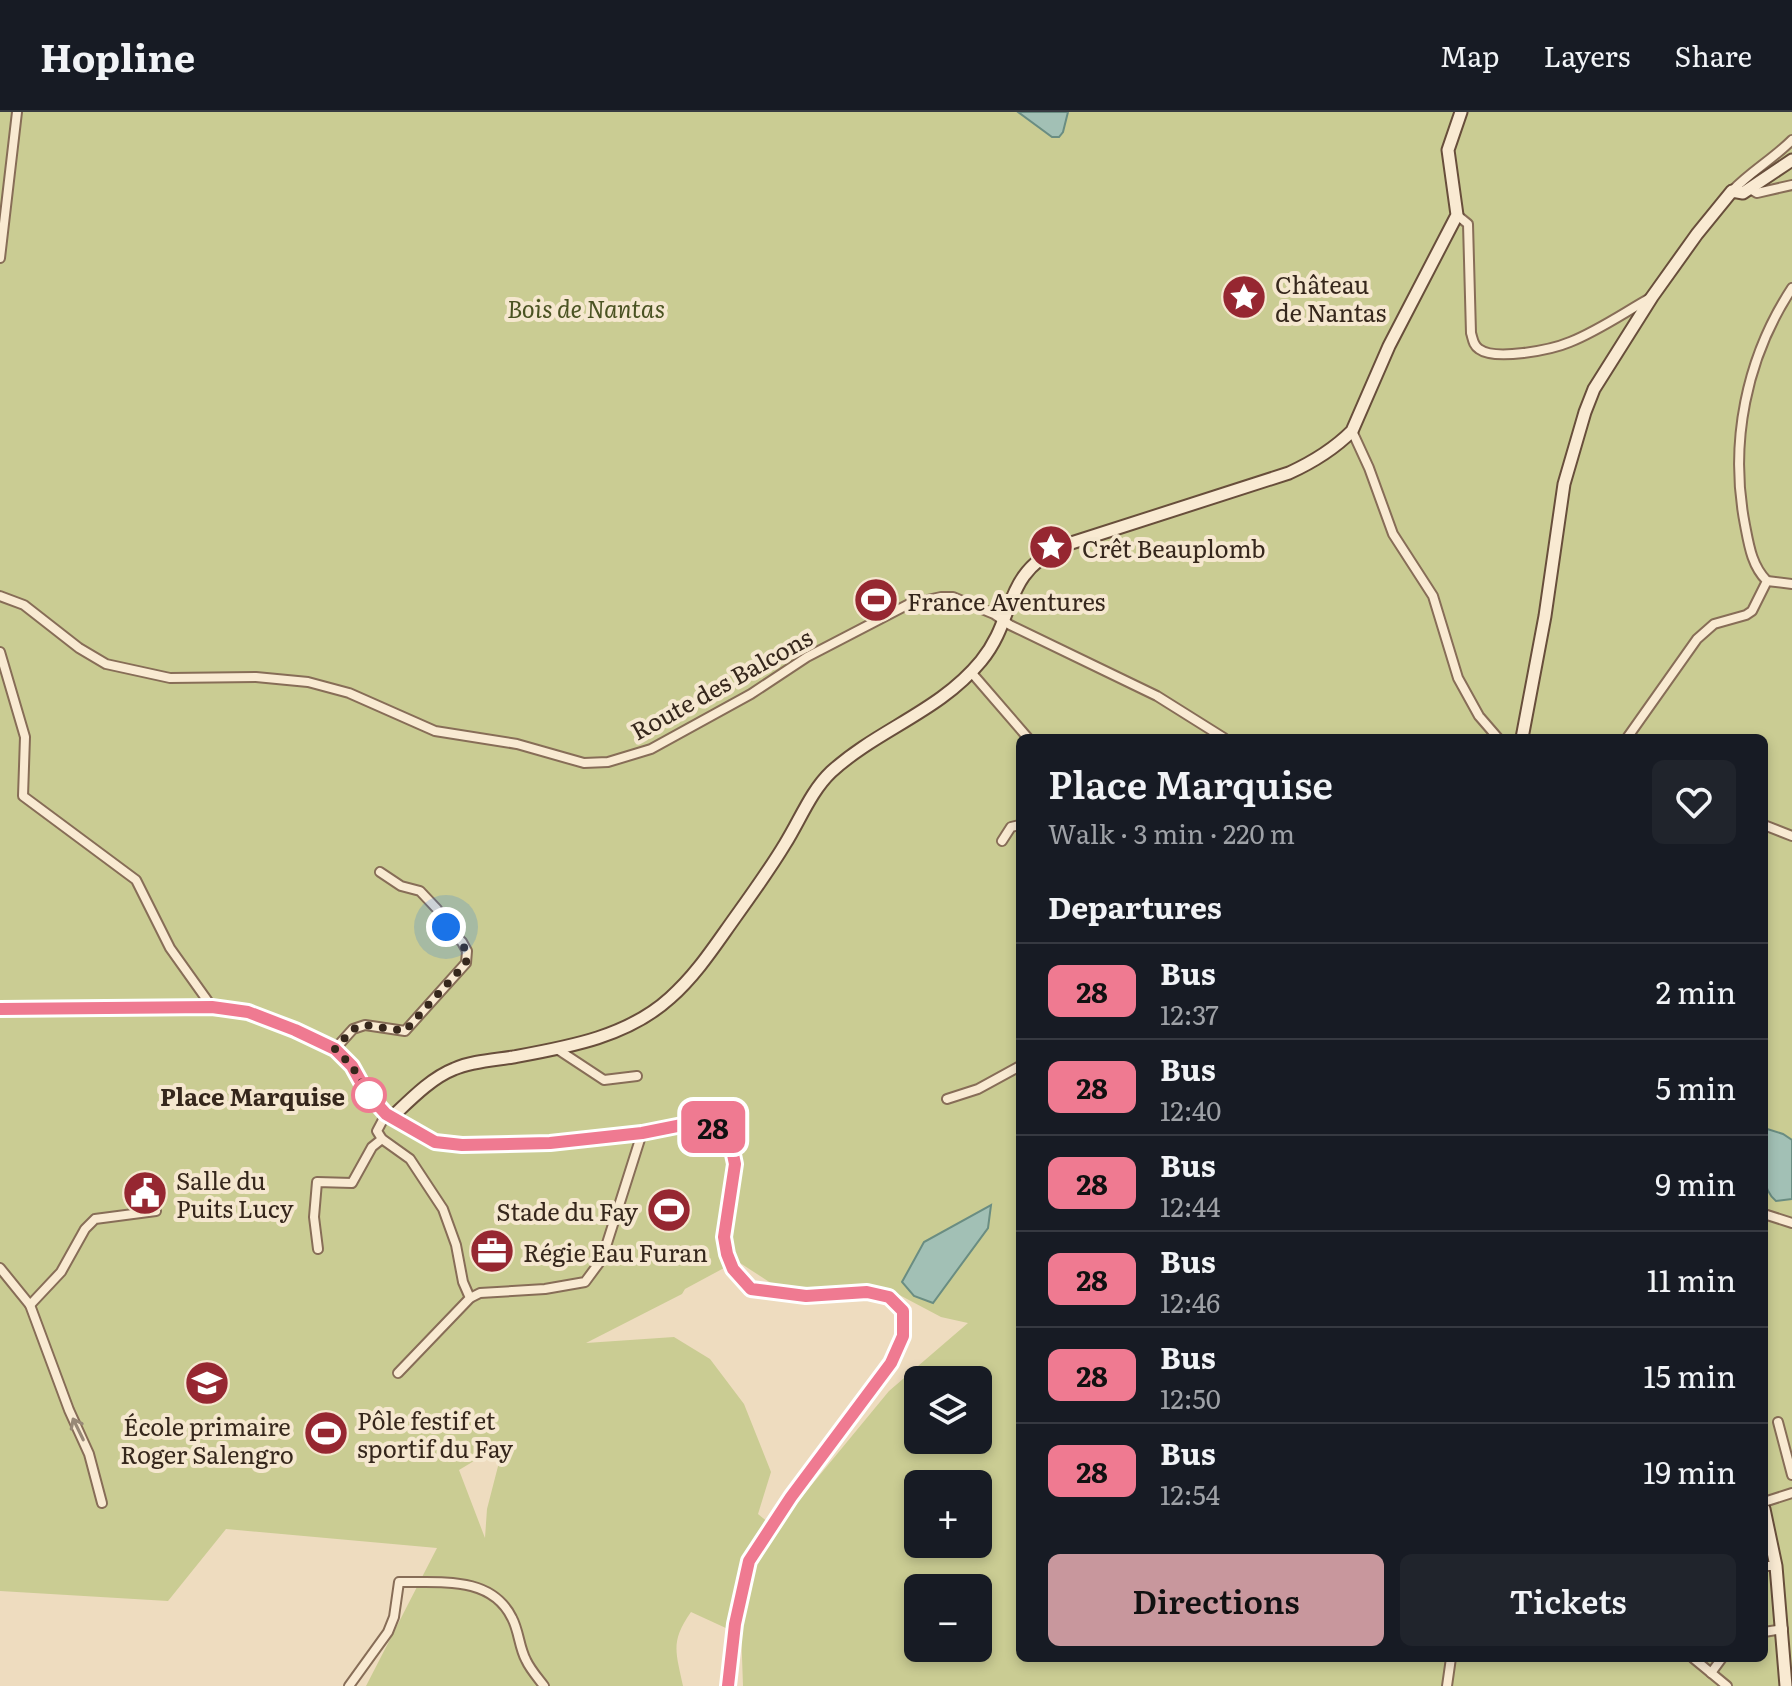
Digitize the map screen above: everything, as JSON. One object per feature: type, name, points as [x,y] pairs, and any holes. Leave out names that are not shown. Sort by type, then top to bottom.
[{"type":"street","points":[[0,258],[17,112]]},
{"type":"street","points":[[470,1298],[443,1209],[410,1159],[382,1139],[377,1131],[389,1116],[452,1069],[557,1049],[608,1034],[640,1020],[669,999],[705,962],[830,774],[932,707],[971,672],[991,648],[1019,580],[1045,554],[1289,473],[1328,451],[1352,431],[1389,346],[1457,215],[1448,150],[1461,112]]},
{"type":"street","points":[[1523,734],[1570,459],[1594,389],[1652,297],[1697,234],[1747,176],[1768,163],[1792,140]]},
{"type":"street","points":[[1732,191],[1743,193],[1792,160]]},
{"type":"street","points":[[1750,189],[1757,193],[1792,185]]},
{"type":"street","points":[[1457,215],[1468,224],[1471,333],[1480,351],[1500,355],[1569,343],[1652,297]]},
{"type":"street","points":[[1792,288],[1766,335],[1747,392],[1738,437],[1738,479],[1754,562],[1767,581],[1792,584]]},
{"type":"street","points":[[1352,431],[1393,534],[1433,596],[1458,678],[1479,716],[1495,734]]},
{"type":"street","points":[[1630,734],[1697,639],[1714,624],[1752,611],[1767,581]]},
{"type":"street","name":"Route des Balcons","points":[[0,596],[24,605],[79,648],[106,664],[170,678],[256,677],[308,682],[349,693],[435,731],[504,741],[598,764],[658,745],[751,694],[807,657],[909,604],[947,596],[983,609],[1157,696],[1218,734]]},
{"type":"street","points":[[0,652],[25,737],[23,796],[136,880],[170,948],[212,1007]]},
{"type":"street","points":[[971,672],[1025,734]]},
{"type":"street","points":[[1002,841],[1011,827],[1016,826]]},
{"type":"street","points":[[1768,827],[1792,836]]},
{"type":"street","points":[[335,1049],[353,1029],[365,1025],[405,1031],[466,963],[467,951],[462,942],[446,927],[429,900],[420,891],[401,886],[380,872]]},
{"type":"street","points":[[0,1009],[212,1007],[248,1012],[335,1049],[352,1066],[367,1093],[389,1116],[435,1142],[462,1145],[550,1143],[642,1133],[702,1121],[719,1129],[731,1145],[735,1164],[724,1237],[727,1254],[733,1269],[751,1289],[806,1296],[867,1292],[889,1297],[903,1311],[903,1336],[891,1363],[791,1497],[749,1561],[735,1624],[728,1686]]},
{"type":"street","points":[[557,1049],[604,1080],[637,1076]]},
{"type":"street","points":[[947,1099],[978,1089],[1016,1068]]},
{"type":"street","points":[[398,1373],[470,1298],[480,1293],[545,1289],[585,1282],[602,1259],[642,1133]]},
{"type":"street","points":[[318,1249],[314,1217],[317,1182],[352,1183],[372,1147],[382,1139]]},
{"type":"street","points":[[30,1305],[61,1272],[85,1229],[95,1219],[156,1211]]},
{"type":"street","points":[[1768,1215],[1792,1223]]},
{"type":"street","points":[[0,1268],[30,1305],[89,1454],[102,1503]]},
{"type":"street","points":[[1778,1422],[1792,1475]]},
{"type":"street","points":[[1768,1501],[1792,1493]]},
{"type":"street","points":[[1770,1566],[1783,1629],[1786,1686]]},
{"type":"street","points":[[349,1686],[388,1632],[394,1617],[399,1582],[467,1583],[494,1595],[512,1618],[526,1660],[544,1686]]},
{"type":"street","points":[[1768,1631],[1783,1629]]},
{"type":"street","points":[[1447,1686],[1450,1662]]},
{"type":"street","points":[[1698,1662],[1727,1686]]},
{"type":"street","points":[[1711,1673],[1719,1662]]},
{"type":"green space","name":"Bois de Nantas","points":[[0,112],[1792,112],[1792,1686],[743,1686],[741,1628],[753,1562],[781,1522],[889,1391],[904,1378],[904,1454],[992,1454],[992,1366],[918,1366],[968,1323],[941,1317],[890,1290],[780,1289],[737,1261],[685,1289],[682,1294],[586,1343],[674,1337],[710,1359],[744,1404],[771,1472],[758,1514],[769,1523],[746,1558],[728,1629],[691,1612],[680,1631],[676,1648],[683,1686],[366,1686],[437,1548],[226,1529],[168,1601],[0,1591]],"holes":[[[504,1443],[487,1509],[485,1538],[459,1470]]]},
{"type":"water","points":[[1018,112],[1068,112],[1063,132],[1059,137],[1052,137]]},
{"type":"water","points":[[1768,1129],[1792,1140],[1792,1199],[1776,1201],[1770,1194]]},
{"type":"water","points":[[991,1205],[988,1228],[933,1303],[914,1296],[902,1282],[924,1242]]},
{"type":"bus line","name":"28","points":[[0,1009],[212,1007],[248,1012],[335,1049],[352,1066],[367,1093],[386,1114],[435,1142],[462,1145],[550,1143],[642,1133],[702,1121],[719,1129],[731,1145],[735,1164],[724,1237],[727,1254],[733,1269],[751,1289],[806,1296],[867,1292],[889,1297],[903,1311],[903,1336],[891,1363],[791,1497],[749,1561],[735,1624],[728,1686]]},
{"type":"place","name":"Château de Nantas","points":[[1244,297]]},
{"type":"place","name":"Crêt Beauplomb","points":[[1051,547]]},
{"type":"place","name":"France Aventures","points":[[876,600]]},
{"type":"place","name":"Place Marquise","points":[[369,1095]]},
{"type":"place","name":"Salle du Puits Lucy","points":[[145,1193]]},
{"type":"place","name":"Stade du Fay","points":[[669,1210]]},
{"type":"place","name":"Régie Eau Furan","points":[[492,1251]]},
{"type":"place","name":"École primaire Roger Salengro","points":[[207,1383]]},
{"type":"place","name":"Pôle festif et sportif du Fay","points":[[326,1433]]},
{"type":"route","points":[[369,1095],[352,1066],[335,1049],[353,1029],[365,1025],[405,1031],[466,963],[467,951],[462,942],[446,927]]}]
